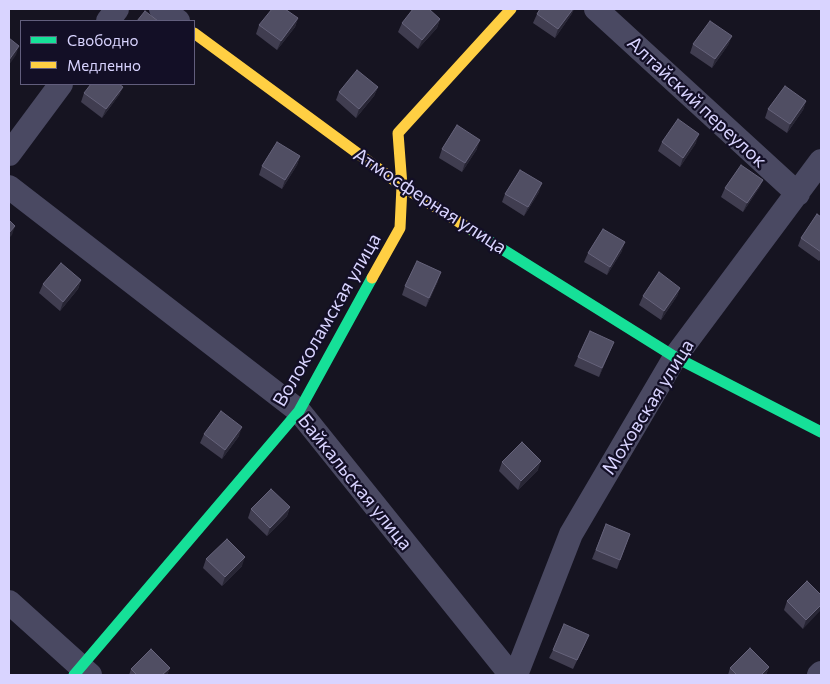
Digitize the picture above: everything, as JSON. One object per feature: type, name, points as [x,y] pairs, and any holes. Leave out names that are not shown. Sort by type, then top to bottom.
[{"type":"street","points":[[109,20],[117,9]]},
{"type":"street","points":[[161,9],[177,20]]},
{"type":"street","name":"Волоколамская улица","points":[[82,672],[299,411],[400,228],[402,186],[398,133],[511,9]]},
{"type":"street","name":"Алтайский переулок","points":[[596,9],[798,194]]},
{"type":"street","name":"Атмосферная улица","points":[[195,34],[402,186],[676,357],[821,432]]},
{"type":"street","points":[[9,154],[60,85]]},
{"type":"street","name":"Моховская улица","points":[[516,675],[571,534],[676,357],[821,161]]},
{"type":"street","name":"Байкальская улица","points":[[9,187],[299,411],[511,675]]},
{"type":"street","points":[[9,602],[82,672]]},
{"type":"building","points":[[272,9],[285,9],[298,18],[281,41],[259,25]]},
{"type":"building","points":[[413,9],[429,9],[440,19],[422,40],[402,23]]},
{"type":"building","points":[[540,9],[573,9],[558,29],[537,14]]},
{"type":"building","points":[[145,11],[157,20],[138,20]]},
{"type":"building","points":[[710,21],[732,36],[715,59],[693,44]]},
{"type":"building","points":[[9,38],[19,46],[9,60]]},
{"type":"building","points":[[357,70],[378,87],[359,109],[339,92]]},
{"type":"building","points":[[90,85],[120,85],[123,87],[106,109],[84,93]]},
{"type":"building","points":[[785,86],[806,101],[790,124],[768,109]]},
{"type":"building","points":[[678,119],[699,134],[683,158],[662,142]]},
{"type":"building","points":[[457,125],[480,140],[465,163],[442,149]]},
{"type":"building","points":[[277,142],[300,156],[285,180],[262,166]]},
{"type":"building","points":[[741,165],[763,180],[747,203],[725,188]]},
{"type":"building","points":[[520,170],[542,183],[528,207],[505,194]]},
{"type":"building","points":[[817,214],[821,217],[821,252],[801,238]]},
{"type":"building","points":[[9,220],[15,226],[9,233]]},
{"type":"building","points":[[603,229],[625,242],[610,267],[588,253]]},
{"type":"building","points":[[417,261],[441,272],[429,298],[405,286]]},
{"type":"building","points":[[61,263],[81,280],[63,302],[43,284]]},
{"type":"building","points":[[659,272],[680,288],[664,311],[643,296]]},
{"type":"building","points":[[590,331],[614,342],[602,368],[578,357]]},
{"type":"building","points":[[221,411],[242,427],[225,450],[204,434]]},
{"type":"building","points":[[522,442],[541,461],[521,481],[502,462]]},
{"type":"building","points":[[271,489],[290,507],[270,528],[251,509]]},
{"type":"building","points":[[606,524],[630,534],[620,560],[596,550]]},
{"type":"building","points":[[227,539],[245,557],[225,577],[206,559]]},
{"type":"building","points":[[807,581],[821,595],[821,605],[806,620],[787,601]]},
{"type":"building","points":[[564,624],[589,635],[577,660],[553,650]]},
{"type":"building","points":[[750,648],[769,667],[761,675],[737,675],[730,668]]},
{"type":"building","points":[[151,649],[170,668],[162,675],[137,675],[131,669]]},
{"type":"traffic: fast","points":[[470,229],[675,357],[821,432]]},
{"type":"traffic: fast","points":[[74,675],[299,411],[372,278]]},
{"type":"traffic: slow","points":[[372,278],[400,228],[402,186],[398,133],[511,9]]},
{"type":"traffic: slow","points":[[195,34],[402,186],[470,229]]}]
